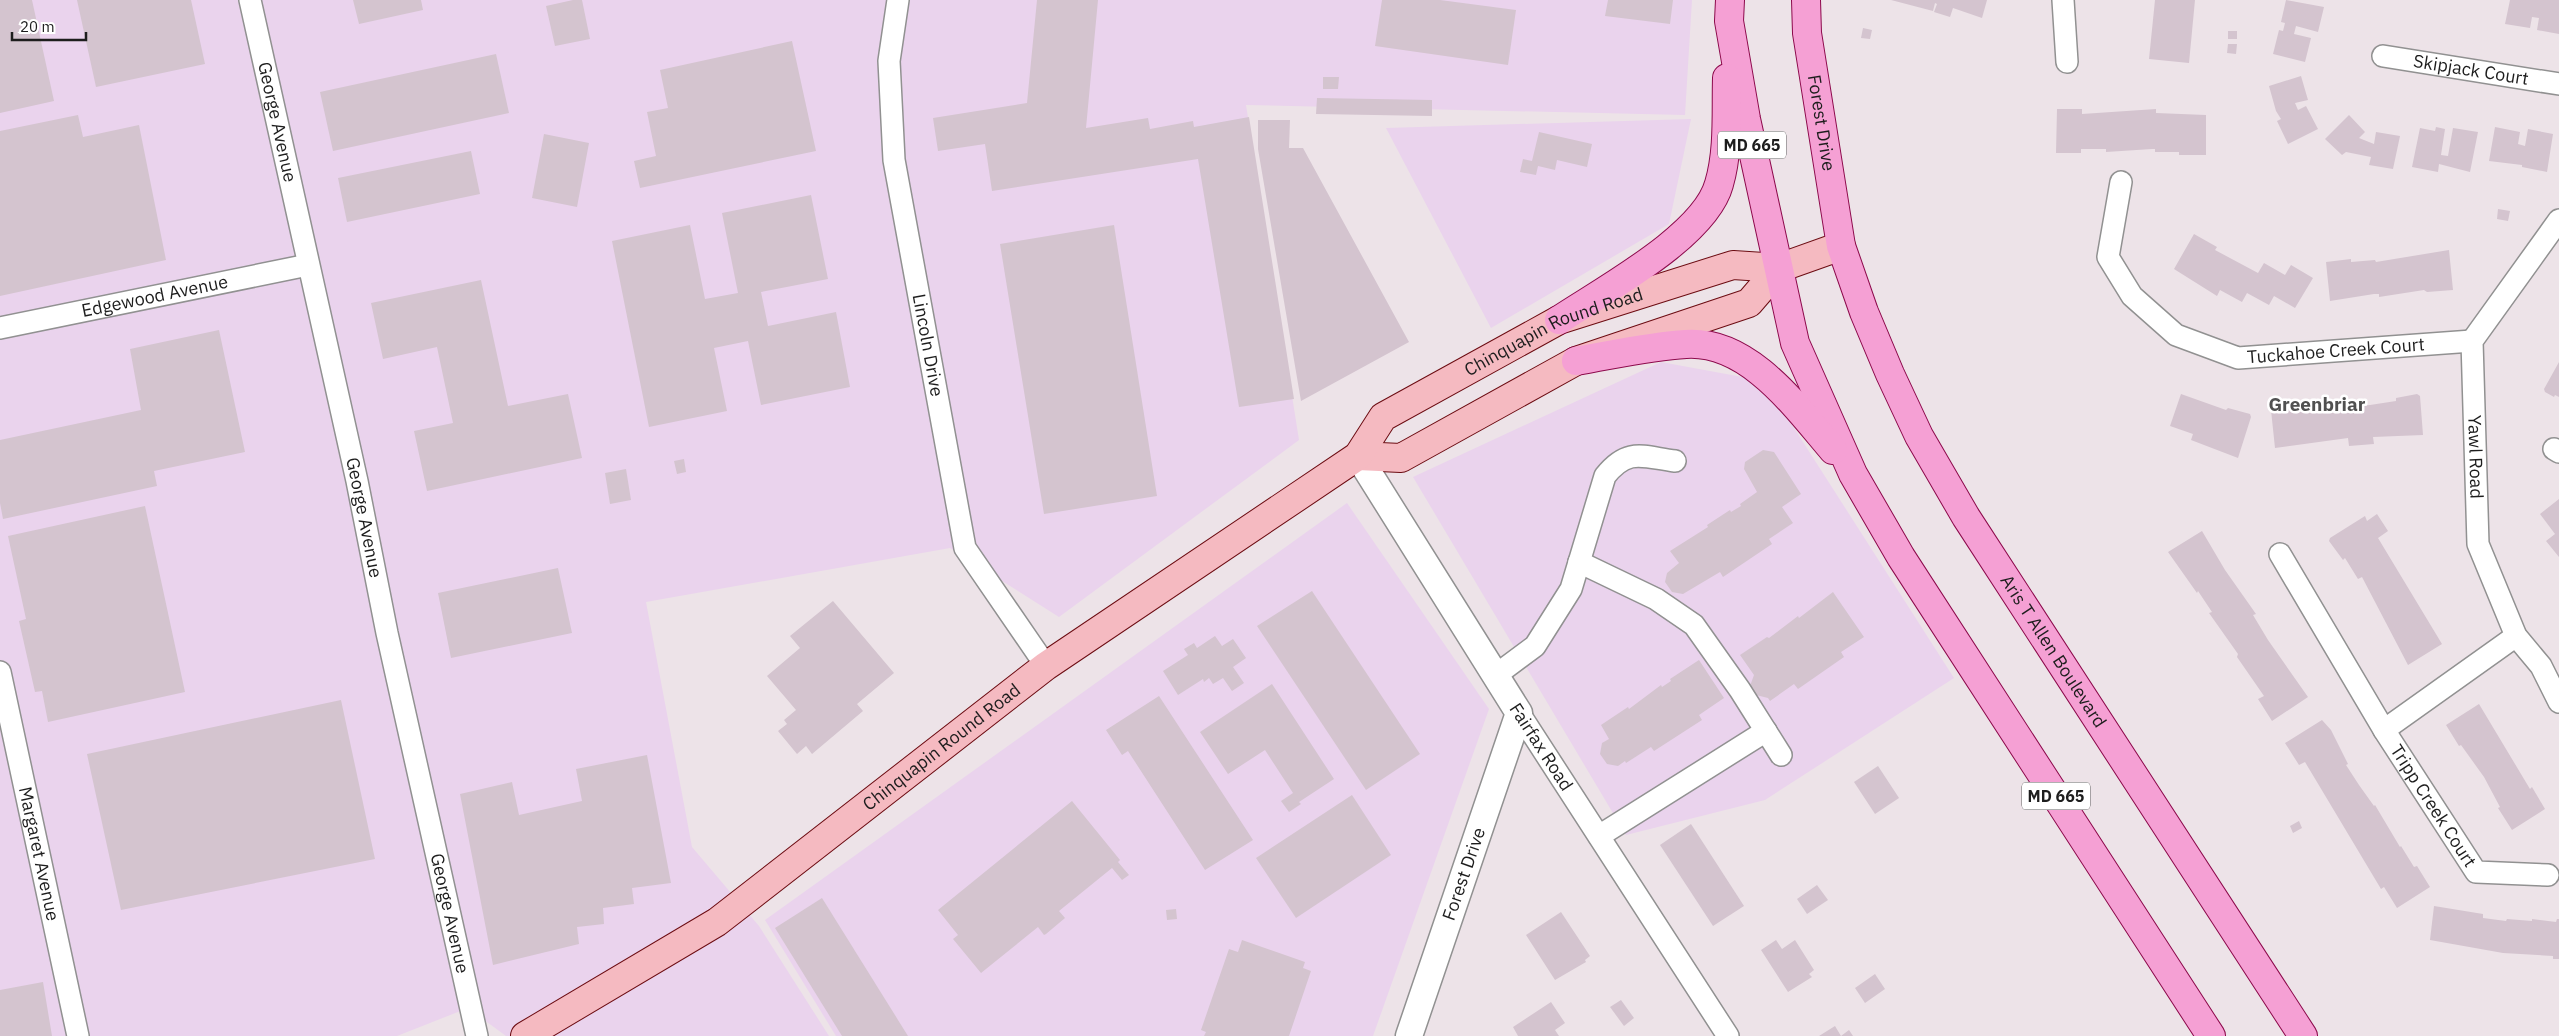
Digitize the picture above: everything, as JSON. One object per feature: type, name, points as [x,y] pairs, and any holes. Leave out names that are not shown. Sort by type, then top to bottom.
[{"type":"main road","name":"Forest Drive","points":[[1806,0],[1807,33],[1841,246]]},
{"type":"main road","name":"MD 665","points":[[1730,11],[1746,120],[1795,343],[1853,474],[1900,557],[2212,1036]]},
{"type":"main road","points":[[1559,320],[1678,240],[1704,214],[1719,186],[1724,158],[1730,11]]},
{"type":"main road","name":"Chinquapin Round Road","points":[[525,1036],[717,922],[1046,666],[1358,456],[1383,417],[1559,320],[1732,264],[1779,268],[1841,246]]},
{"type":"main road","name":"Aris T Allen Boulevard","points":[[1841,246],[1864,312],[1890,374],[1919,436],[1966,517],[2303,1036]]},
{"type":"main road","name":"Chinquapin Round Road","points":[[1358,456],[1400,458],[1576,361],[1749,303],[1779,268]]},
{"type":"main road","points":[[1576,361],[1687,344],[1716,348],[1740,358],[1762,373],[1784,392],[1853,474]]},
{"type":"street","name":"George Avenue","points":[[250,0],[358,481],[387,633],[477,1036]]},
{"type":"street","name":"Lincoln Drive","points":[[898,0],[888,61],[894,160],[965,548],[1046,666]]},
{"type":"street","points":[[2063,0],[2067,62]]},
{"type":"street","name":"Skipjack Court","points":[[2384,56],[2559,84]]},
{"type":"street","name":"Tuckahoe Creek Court","points":[[2121,182],[2108,257],[2132,296],[2176,335],[2238,358],[2472,341]]},
{"type":"street","points":[[2472,341],[2559,220]]},
{"type":"street","name":"Edgewood Avenue","points":[[0,328],[308,265]]},
{"type":"street","name":"Yawl Road","points":[[2472,341],[2478,544],[2516,636],[2542,666],[2559,702]]},
{"type":"street","name":"Fairfax Road","points":[[1358,456],[1519,713],[1728,1036]]},
{"type":"street","points":[[1496,675],[1535,646],[1571,588],[1605,476],[1616,461],[1631,456],[1675,461]]},
{"type":"street","name":"Tripp Creek Court","points":[[2280,554],[2384,730],[2476,872],[2548,875]]},
{"type":"street","points":[[1579,562],[1656,599],[1694,625],[1740,690],[1780,755]]},
{"type":"street","name":"Tripp Creek Court","points":[[2384,730],[2516,636]]},
{"type":"street","name":"Margaret Avenue","points":[[0,672],[78,1036]]},
{"type":"street","name":"Forest Drive","points":[[1410,1036],[1519,713]]},
{"type":"street","points":[[1599,836],[1766,731]]},
{"type":"shaded area","points":[[0,0],[1692,0],[1685,115],[1246,105],[1299,440],[1059,617],[950,548],[646,602],[692,847],[759,926],[829,1036],[506,1036],[468,1008],[397,1036],[0,1036]]},
{"type":"shaded area","points":[[1691,119],[1669,224],[1491,328],[1386,128]]},
{"type":"shaded area","points":[[1661,362],[1764,381],[1954,678],[1765,800],[1626,835],[1413,477]]},
{"type":"shaded area","points":[[1347,503],[1489,709],[1373,1036],[836,1036],[765,920]]},
{"type":"building","points":[[0,0],[32,0],[54,101],[0,113]]},
{"type":"building","points":[[77,0],[191,0],[205,64],[96,87]]},
{"type":"building","points":[[353,0],[421,0],[423,10],[359,24]]},
{"type":"building","points":[[582,0],[590,39],[555,46],[546,6]]},
{"type":"building","points":[[1037,0],[1098,0],[1086,128],[1148,118],[1150,129],[1193,121],[1194,127],[1249,117],[1294,399],[1239,407],[1198,159],[992,191],[985,144],[938,151],[933,118],[1027,103]]},
{"type":"building","points":[[1382,0],[1440,0],[1516,10],[1508,65],[1375,46]]},
{"type":"building","points":[[1608,0],[1673,0],[1670,24],[1605,16]]},
{"type":"building","points":[[1891,0],[1987,0],[1982,18],[1953,8],[1950,17],[1934,12],[1937,4],[1935,3],[1933,11]]},
{"type":"building","points":[[2155,0],[2195,0],[2189,63],[2149,59]]},
{"type":"building","points":[[2286,0],[2324,7],[2318,32],[2296,26],[2294,34],[2311,38],[2305,62],[2273,54],[2279,30],[2283,31],[2285,23],[2281,22]]},
{"type":"building","points":[[2510,0],[2559,0],[2559,34],[2537,30],[2539,18],[2532,17],[2530,28],[2505,24]]},
{"type":"building","points":[[1863,28],[1872,30],[1870,39],[1861,38]]},
{"type":"building","points":[[2228,31],[2237,31],[2237,39],[2228,39]]},
{"type":"building","points":[[792,41],[816,151],[640,188],[634,161],[656,156],[647,112],[668,108],[660,70]]},
{"type":"building","points":[[2228,44],[2237,44],[2236,54],[2227,53]]},
{"type":"building","points":[[496,54],[509,113],[333,151],[320,92]]},
{"type":"building","points":[[2301,76],[2308,100],[2295,103],[2298,110],[2306,106],[2318,129],[2288,144],[2277,121],[2281,119],[2276,111],[2269,86]]},
{"type":"building","points":[[1323,77],[1339,77],[1338,89],[1323,89]]},
{"type":"building","points":[[1317,98],[1432,100],[1432,116],[1316,114]]},
{"type":"building","points":[[2057,109],[2082,109],[2082,114],[2156,109],[2156,113],[2206,115],[2206,155],[2179,155],[2179,152],[2155,152],[2155,149],[2106,152],[2106,149],[2081,149],[2081,153],[2056,153]]},
{"type":"building","points":[[78,115],[83,137],[139,125],[166,260],[0,296],[0,131]]},
{"type":"building","points":[[2349,115],[2365,132],[2359,138],[2374,144],[2376,132],[2400,136],[2393,169],[2369,165],[2371,157],[2346,152],[2342,155],[2325,139]]},
{"type":"building","points":[[1258,120],[1290,120],[1289,148],[1303,148],[1409,342],[1301,401],[1258,149]]},
{"type":"building","points":[[2436,127],[2445,129],[2441,155],[2448,156],[2453,128],[2478,132],[2470,172],[2439,164],[2438,172],[2412,167],[2420,128],[2435,131]]},
{"type":"building","points":[[2495,127],[2520,132],[2518,144],[2525,146],[2528,129],[2553,134],[2547,172],[2522,167],[2522,165],[2489,161]]},
{"type":"building","points":[[1539,132],[1592,144],[1587,167],[1557,160],[1555,170],[1538,166],[1536,175],[1520,172],[1523,159],[1532,161]]},
{"type":"building","points":[[544,134],[589,143],[577,207],[532,198]]},
{"type":"building","points":[[471,151],[480,194],[347,222],[338,178]]},
{"type":"building","points":[[811,195],[828,279],[761,292],[768,326],[836,312],[850,387],[761,405],[748,341],[714,348],[727,411],[649,427],[612,241],[690,225],[705,299],[738,293],[722,213]]},
{"type":"building","points":[[2498,209],[2510,211],[2508,221],[2497,219]]},
{"type":"building","points":[[1114,225],[1157,496],[1044,514],[1000,244]]},
{"type":"building","points":[[2194,234],[2217,247],[2215,250],[2258,273],[2264,263],[2285,275],[2291,265],[2313,278],[2295,308],[2274,296],[2269,305],[2247,293],[2242,302],[2220,290],[2217,296],[2174,269]]},
{"type":"building","points":[[2449,250],[2453,290],[2427,292],[2424,290],[2379,297],[2379,294],[2374,294],[2330,301],[2326,262],[2351,259],[2351,262],[2375,260],[2376,262]]},
{"type":"building","points":[[481,280],[508,406],[568,394],[582,458],[427,491],[414,431],[453,423],[437,347],[383,359],[371,303]]},
{"type":"building","points":[[219,330],[245,452],[154,471],[157,486],[3,519],[0,503],[0,440],[141,410],[130,349]]},
{"type":"building","points":[[2559,362],[2559,397],[2555,395],[2554,397],[2545,392],[2544,389]]},
{"type":"building","points":[[2181,394],[2226,410],[2228,408],[2250,414],[2251,417],[2238,458],[2191,440],[2193,434],[2170,426]]},
{"type":"building","points":[[2417,394],[2420,396],[2423,435],[2373,437],[2374,444],[2349,446],[2348,438],[2275,448],[2271,410],[2321,407],[2321,404],[2346,402],[2346,407],[2370,405],[2396,401],[2396,398]]},
{"type":"building","points":[[1763,450],[1774,452],[1801,494],[1782,507],[1793,523],[1769,539],[1772,544],[1723,577],[1720,572],[1683,594],[1672,592],[1665,582],[1667,573],[1679,563],[1670,551],[1708,527],[1707,525],[1730,510],[1731,512],[1741,506],[1740,504],[1757,492],[1744,469],[1745,462]]},
{"type":"building","points":[[684,459],[686,472],[677,474],[674,461]]},
{"type":"building","points":[[626,469],[631,500],[610,504],[605,473]]},
{"type":"building","points":[[2559,499],[2559,557],[2546,541],[2555,534],[2540,514]]},
{"type":"building","points":[[145,506],[185,692],[48,722],[42,691],[35,692],[19,621],[26,619],[8,536]]},
{"type":"building","points":[[2377,514],[2388,531],[2378,538],[2442,644],[2408,665],[2362,577],[2358,579],[2345,558],[2343,560],[2329,541],[2330,538],[2365,516],[2367,521]]},
{"type":"building","points":[[2202,531],[2225,570],[2256,614],[2253,615],[2268,640],[2308,697],[2272,721],[2258,699],[2264,696],[2237,657],[2238,654],[2209,613],[2212,612],[2198,591],[2197,593],[2168,552]]},
{"type":"building","points":[[558,568],[572,633],[451,658],[438,593]]},
{"type":"building","points":[[1312,591],[1420,754],[1366,790],[1257,626]]},
{"type":"building","points":[[1833,592],[1864,637],[1841,652],[1844,657],[1798,689],[1794,684],[1770,701],[1768,698],[1756,695],[1750,686],[1754,675],[1740,655],[1767,637],[1769,638],[1798,616],[1799,618]]},
{"type":"building","points":[[833,601],[894,673],[857,704],[863,711],[812,754],[806,746],[797,754],[778,731],[787,724],[784,720],[796,710],[767,676],[800,648],[790,636]]},
{"type":"building","points":[[1215,636],[1222,646],[1233,639],[1246,658],[1233,667],[1244,683],[1232,691],[1223,678],[1213,684],[1209,678],[1204,682],[1203,679],[1178,695],[1163,671],[1188,655],[1184,649],[1194,643],[1197,648]]},
{"type":"building","points":[[1699,660],[1724,698],[1699,715],[1702,720],[1654,751],[1651,747],[1618,766],[1607,764],[1600,754],[1602,743],[1609,739],[1601,725],[1628,707],[1629,709]]},
{"type":"building","points":[[1272,684],[1334,779],[1299,802],[1301,804],[1289,812],[1281,801],[1293,793],[1265,750],[1228,774],[1200,732]]},
{"type":"building","points":[[1159,696],[1253,840],[1205,870],[1128,751],[1122,755],[1106,730]]},
{"type":"building","points":[[341,700],[375,859],[121,910],[87,754]]},
{"type":"building","points":[[2479,704],[2530,789],[2532,787],[2545,809],[2512,830],[2498,808],[2500,807],[2484,777],[2461,745],[2459,746],[2446,725]]},
{"type":"building","points":[[2322,720],[2331,730],[2348,764],[2346,765],[2375,805],[2400,847],[2414,867],[2417,866],[2430,887],[2397,908],[2384,887],[2381,889],[2305,762],[2299,765],[2285,743]]},
{"type":"building","points":[[647,755],[671,883],[632,888],[634,904],[603,908],[604,924],[577,927],[579,944],[493,965],[460,794],[512,782],[519,815],[582,801],[576,769]]},
{"type":"building","points":[[1878,766],[1899,798],[1875,814],[1854,782]]},
{"type":"building","points":[[1352,795],[1391,855],[1296,918],[1256,858]]},
{"type":"building","points":[[1072,801],[1120,860],[1118,862],[1129,875],[1122,880],[1112,868],[1059,911],[1065,918],[1046,934],[1044,935],[1038,927],[981,973],[953,939],[958,935],[938,910]]},
{"type":"building","points":[[2299,821],[2302,828],[2293,833],[2290,826]]},
{"type":"building","points":[[1691,824],[1744,906],[1713,926],[1660,845]]},
{"type":"building","points":[[1817,885],[1828,900],[1807,914],[1797,899]]},
{"type":"building","points":[[822,898],[908,1036],[842,1036],[775,928]]},
{"type":"building","points":[[2434,906],[2483,914],[2483,918],[2506,921],[2507,919],[2532,921],[2532,919],[2556,922],[2559,919],[2559,959],[2553,959],[2553,956],[2503,953],[2430,940]]},
{"type":"building","points":[[1176,909],[1177,919],[1167,920],[1166,910]]},
{"type":"building","points":[[1561,912],[1590,956],[1585,960],[1586,962],[1555,980],[1526,935]]},
{"type":"building","points":[[1242,940],[1305,962],[1303,968],[1311,971],[1289,1036],[1204,1036],[1206,1032],[1201,1030],[1229,949],[1238,952]]},
{"type":"building","points":[[1776,940],[1782,949],[1795,940],[1814,970],[1809,974],[1812,977],[1788,992],[1761,950]]},
{"type":"building","points":[[1875,974],[1885,989],[1865,1003],[1855,988]]},
{"type":"building","points":[[43,982],[52,1036],[0,1036],[0,990]]},
{"type":"building","points":[[1621,1000],[1634,1018],[1624,1026],[1610,1007]]},
{"type":"building","points":[[1551,1002],[1565,1023],[1555,1030],[1559,1036],[1518,1036],[1513,1027]]},
{"type":"building","points":[[1835,1026],[1841,1036],[1819,1036]]},
{"type":"building","points":[[1849,1030],[1853,1036],[1841,1036]]},
{"type":"district","name":"Greenbriar","points":[[2317,404]]}]
